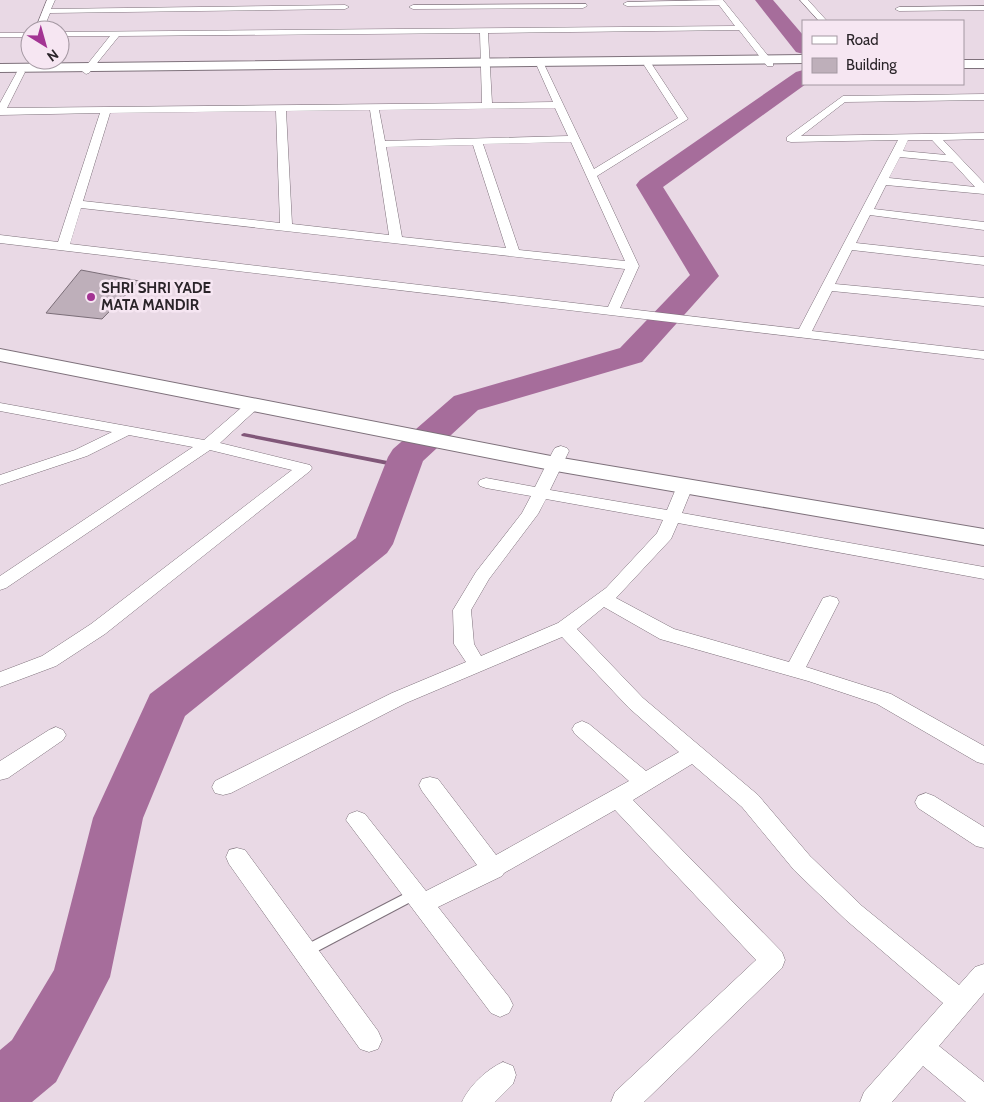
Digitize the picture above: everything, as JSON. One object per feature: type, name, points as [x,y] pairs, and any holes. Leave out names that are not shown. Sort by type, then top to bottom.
[{"type":"street","points":[[43,20],[51,0]]},
{"type":"street","points":[[804,0],[822,20]]},
{"type":"street","points":[[975,0],[984,8]]},
{"type":"street","points":[[628,5],[721,1],[741,28],[772,61]]},
{"type":"street","points":[[415,15],[457,3],[582,3],[589,13]]},
{"type":"street","points":[[906,15],[897,7],[984,8]]},
{"type":"street","points":[[47,11],[346,16],[415,15],[484,30],[599,29],[644,26],[741,28]]},
{"type":"street","points":[[70,34],[116,34],[346,16]]},
{"type":"street","points":[[594,21],[599,29]]},
{"type":"street","points":[[484,30],[487,105]]},
{"type":"street","points":[[0,73],[87,69],[116,34]]},
{"type":"street","points":[[0,35],[20,35]]},
{"type":"street","points":[[964,57],[984,57]]},
{"type":"street","points":[[485,64],[541,66],[648,65],[802,59]]},
{"type":"street","points":[[0,68],[87,69],[772,61],[802,63]]},
{"type":"street","points":[[964,64],[984,64]]},
{"type":"street","points":[[592,175],[683,119],[648,65]]},
{"type":"street","points":[[541,66],[633,266],[618,312]]},
{"type":"street","points":[[21,72],[0,111],[559,104]]},
{"type":"street","points":[[984,97],[901,94],[843,99],[791,139],[984,136]]},
{"type":"street","points":[[374,107],[396,239]]},
{"type":"street","points":[[281,108],[286,227]]},
{"type":"street","points":[[63,247],[106,110]]},
{"type":"street","points":[[803,334],[905,137]]},
{"type":"street","points":[[935,137],[984,190]]},
{"type":"street","points":[[380,144],[575,139]]},
{"type":"street","points":[[477,141],[514,252]]},
{"type":"street","points":[[896,153],[955,159]]},
{"type":"street","points":[[882,181],[984,190]]},
{"type":"street","points":[[76,204],[633,266]]},
{"type":"street","points":[[866,211],[984,226]]},
{"type":"street","points":[[0,239],[984,355]]},
{"type":"street","points":[[848,246],[984,261]]},
{"type":"street","points":[[827,287],[984,302]]},
{"type":"street","points":[[0,343],[369,421],[559,458],[685,486],[984,537]]},
{"type":"street","points":[[0,355],[253,405],[369,421]]},
{"type":"street","points":[[0,584],[214,440],[253,405]]},
{"type":"street","points":[[0,406],[235,450],[304,468],[98,629],[49,661],[0,680]]},
{"type":"street","points":[[0,480],[80,453],[128,430]]},
{"type":"street","points":[[477,664],[464,644],[462,610],[482,576],[530,514],[559,458]]},
{"type":"street","points":[[559,458],[984,522]]},
{"type":"street","points":[[486,483],[984,572]]},
{"type":"street","points":[[223,787],[399,698],[566,628],[612,592],[665,535],[685,486]]},
{"type":"street","points":[[604,599],[667,634],[794,670],[884,699],[984,756]]},
{"type":"street","points":[[794,670],[830,602]]},
{"type":"street","points":[[566,628],[636,704],[750,801],[802,863],[854,913],[961,1002]]},
{"type":"street","points":[[582,728],[645,782]]},
{"type":"street","points":[[0,772],[56,735]]},
{"type":"street","points":[[418,899],[494,869],[618,799],[693,753]]},
{"type":"street","points":[[430,786],[494,869]]},
{"type":"street","points":[[618,799],[774,960],[625,1102]]},
{"type":"street","points":[[926,802],[984,839]]},
{"type":"street","points":[[357,820],[500,1005]]},
{"type":"street","points":[[237,857],[369,1040]]},
{"type":"street","points":[[874,1102],[984,975]]},
{"type":"street","points":[[921,1048],[984,1099]]},
{"type":"street","points":[[476,1102],[503,1075]]},
{"type":"lane","points":[[305,952],[418,899]]},
{"type":"building","name":"SHRI SHRI YADE MATA MANDIR","points":[[81,270],[139,281],[102,319],[46,313]]},
{"type":"waterway","points":[[764,0],[802,47]]},
{"type":"waterway","points":[[0,1089],[34,1061],[81,977],[118,818],[166,706],[373,544],[406,457],[466,403],[631,355],[705,276],[649,185],[802,77]]},
{"type":"waterway","points":[[244,435],[403,466]]},
{"type":"place","name":"SHRI SHRI YADE MATA MANDIR","points":[[91,297]]}]
